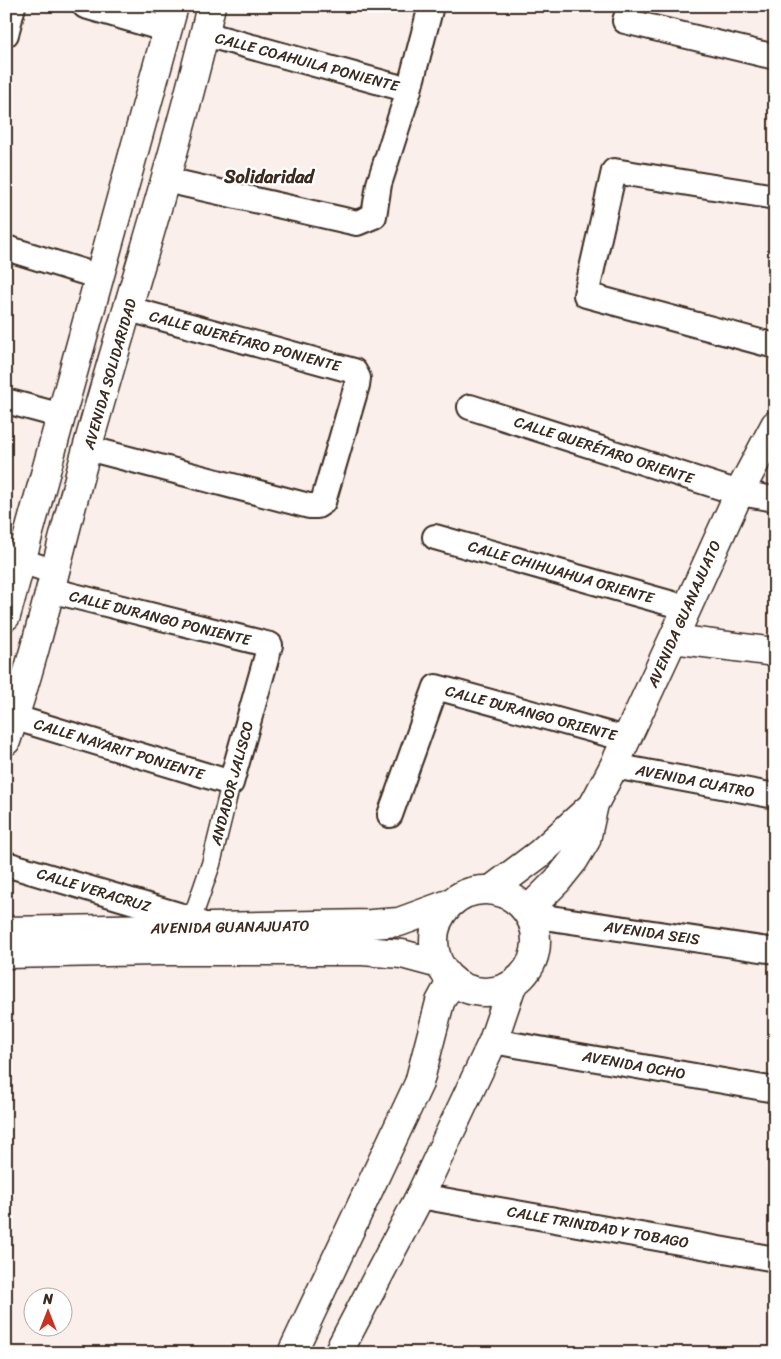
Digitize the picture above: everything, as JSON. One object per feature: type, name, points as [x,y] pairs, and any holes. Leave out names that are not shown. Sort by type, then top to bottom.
[{"type":"street","points":[[6,34],[14,6]]},
{"type":"street","points":[[6,616],[14,558],[62,416],[171,18],[85,6]]},
{"type":"street","name":"AVENIDA SOLIDARIDAD","points":[[9,724],[52,581],[87,448],[166,180],[211,6]]},
{"type":"street","points":[[166,180],[357,223],[374,216],[379,184],[409,90],[431,6]]},
{"type":"street","points":[[628,14],[775,57]]},
{"type":"street","name":"CALLE COAHUILA PONIENTE","points":[[205,34],[409,90]]},
{"type":"street","points":[[775,197],[614,171],[586,295],[775,346]]},
{"type":"street","points":[[6,248],[100,277]]},
{"type":"street","name":"CALLE QUERÉTARO PONIENTE","points":[[87,448],[309,506],[317,506],[323,502],[358,378],[354,370],[129,309]]},
{"type":"street","points":[[76,364],[110,374]]},
{"type":"street","points":[[6,401],[62,416]]},
{"type":"street","name":"CALLE QUERÉTARO ORIENTE","points":[[470,407],[739,493],[775,499]]},
{"type":"street","name":"AVENIDA GUANAJUATO","points":[[528,913],[574,860],[586,840],[594,804],[614,766],[739,493],[775,425]]},
{"type":"street","name":"CALLE CHIHUAHUA ORIENTE","points":[[435,536],[687,608]]},
{"type":"street","name":"CALLE DURANGO PONIENTE","points":[[14,558],[52,581],[270,645]]},
{"type":"street","points":[[673,639],[775,652]]},
{"type":"street","name":"ANDADOR JALISCO","points":[[201,923],[211,864],[270,645]]},
{"type":"street","name":"CALLE DURANGO ORIENTE","points":[[390,815],[436,687],[626,740]]},
{"type":"street","name":"CALLE NAYARIT PONIENTE","points":[[9,724],[232,783]]},
{"type":"street","name":"AVENIDA CUATRO","points":[[614,766],[775,796]]},
{"type":"street","name":"AVENIDA GUANAJUATO","points":[[491,890],[539,854],[594,804]]},
{"type":"street","name":"CALLE VERACRUZ","points":[[6,864],[201,923]]},
{"type":"street","points":[[491,890],[515,899],[528,913],[536,934],[535,954],[526,972],[512,985],[497,991],[481,992],[471,990],[446,972],[435,954],[435,932],[438,921],[450,904],[469,893],[491,890]]},
{"type":"street","name":"AVENIDA GUANAJUATO","points":[[6,931],[201,923],[372,924],[399,922],[450,904]]},
{"type":"street","name":"AVENIDA SEIS","points":[[528,913],[775,951]]},
{"type":"street","name":"AVENIDA GUANAJUATO","points":[[6,954],[147,951],[362,951],[402,954],[446,972]]},
{"type":"street","points":[[292,1353],[419,1083],[446,972]]},
{"type":"street","points":[[338,1353],[420,1196],[493,1040],[512,985]]},
{"type":"street","name":"AVENIDA OCHO","points":[[493,1040],[775,1090]]},
{"type":"street","name":"CALLE TRINIDAD Y TOBAGO","points":[[420,1196],[775,1259]]},
{"type":"district","name":"Solidaridad","points":[[269,177]]}]
